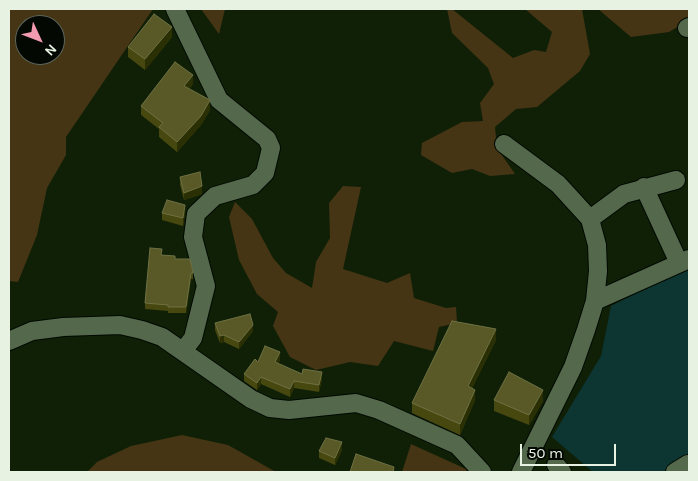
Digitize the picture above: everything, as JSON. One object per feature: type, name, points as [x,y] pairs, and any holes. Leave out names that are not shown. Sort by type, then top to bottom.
[{"type":"street","points":[[175,9],[219,100],[267,139],[271,148],[264,173],[252,185],[215,196],[196,214],[193,237],[206,286],[193,338],[183,351]]},
{"type":"street","points":[[504,144],[558,184],[590,219],[597,245],[598,271],[594,301],[573,367],[521,472]]},
{"type":"street","points":[[590,219],[624,194],[676,180]]},
{"type":"street","points":[[594,301],[684,261],[644,188]]},
{"type":"street","points":[[9,341],[32,331],[92,325],[120,325],[142,330],[162,337],[251,399],[270,408],[289,410],[356,403],[379,410],[457,445],[482,472]]},
{"type":"street","points":[[675,472],[688,464],[689,466]]},
{"type":"shaded area","points":[[9,9],[153,9],[66,137],[66,155],[47,188],[37,235],[18,282],[9,281]]},
{"type":"shaded area","points":[[201,9],[225,9],[219,34]]},
{"type":"shaded area","points":[[447,9],[452,9],[513,58],[534,50],[546,52],[552,32],[525,9],[582,9],[590,54],[580,71],[537,107],[516,109],[495,127],[497,148],[515,174],[490,176],[472,169],[452,173],[421,155],[422,143],[462,122],[483,121],[480,103],[494,84],[488,68],[452,33]]},
{"type":"shaded area","points":[[598,9],[689,9],[689,20],[669,32],[631,37]]},
{"type":"shaded area","points":[[343,186],[361,187],[343,269],[387,283],[410,273],[414,298],[446,308],[456,307],[457,323],[439,327],[433,351],[394,341],[378,366],[350,362],[316,370],[290,357],[273,326],[278,312],[257,294],[239,260],[229,217],[235,202],[252,219],[273,258],[286,273],[312,288],[316,262],[330,238],[329,203]]},
{"type":"shaded area","points":[[182,435],[228,445],[276,472],[87,472],[97,462],[131,446]]},
{"type":"shaded area","points":[[411,444],[466,469],[467,472],[402,472]]},
{"type":"water","points":[[689,267],[689,456],[664,472],[593,472],[552,437],[601,356],[611,306]]},
{"type":"building","points":[[154,14],[172,27],[145,59],[128,47]]},
{"type":"building","points":[[175,62],[193,75],[184,86],[210,100],[201,116],[177,142],[159,127],[163,123],[141,106]]},
{"type":"building","points":[[200,172],[202,186],[184,193],[180,177]]},
{"type":"building","points":[[167,200],[185,205],[183,218],[162,213]]},
{"type":"building","points":[[150,248],[162,249],[161,255],[175,256],[175,259],[190,259],[193,273],[191,273],[186,307],[168,307],[168,305],[145,303]]},
{"type":"building","points":[[250,314],[253,325],[239,342],[224,335],[220,336],[215,323]]},
{"type":"building","points":[[452,321],[496,329],[468,386],[475,390],[460,424],[412,403]]},
{"type":"building","points":[[265,346],[280,352],[275,362],[302,374],[303,369],[322,372],[319,385],[294,381],[290,389],[261,377],[257,383],[244,374],[255,359],[258,362]]},
{"type":"building","points":[[509,372],[543,390],[529,415],[494,400]]},
{"type":"building","points":[[326,438],[342,442],[335,458],[319,451]]},
{"type":"building","points":[[356,454],[394,467],[393,472],[350,472]]}]
